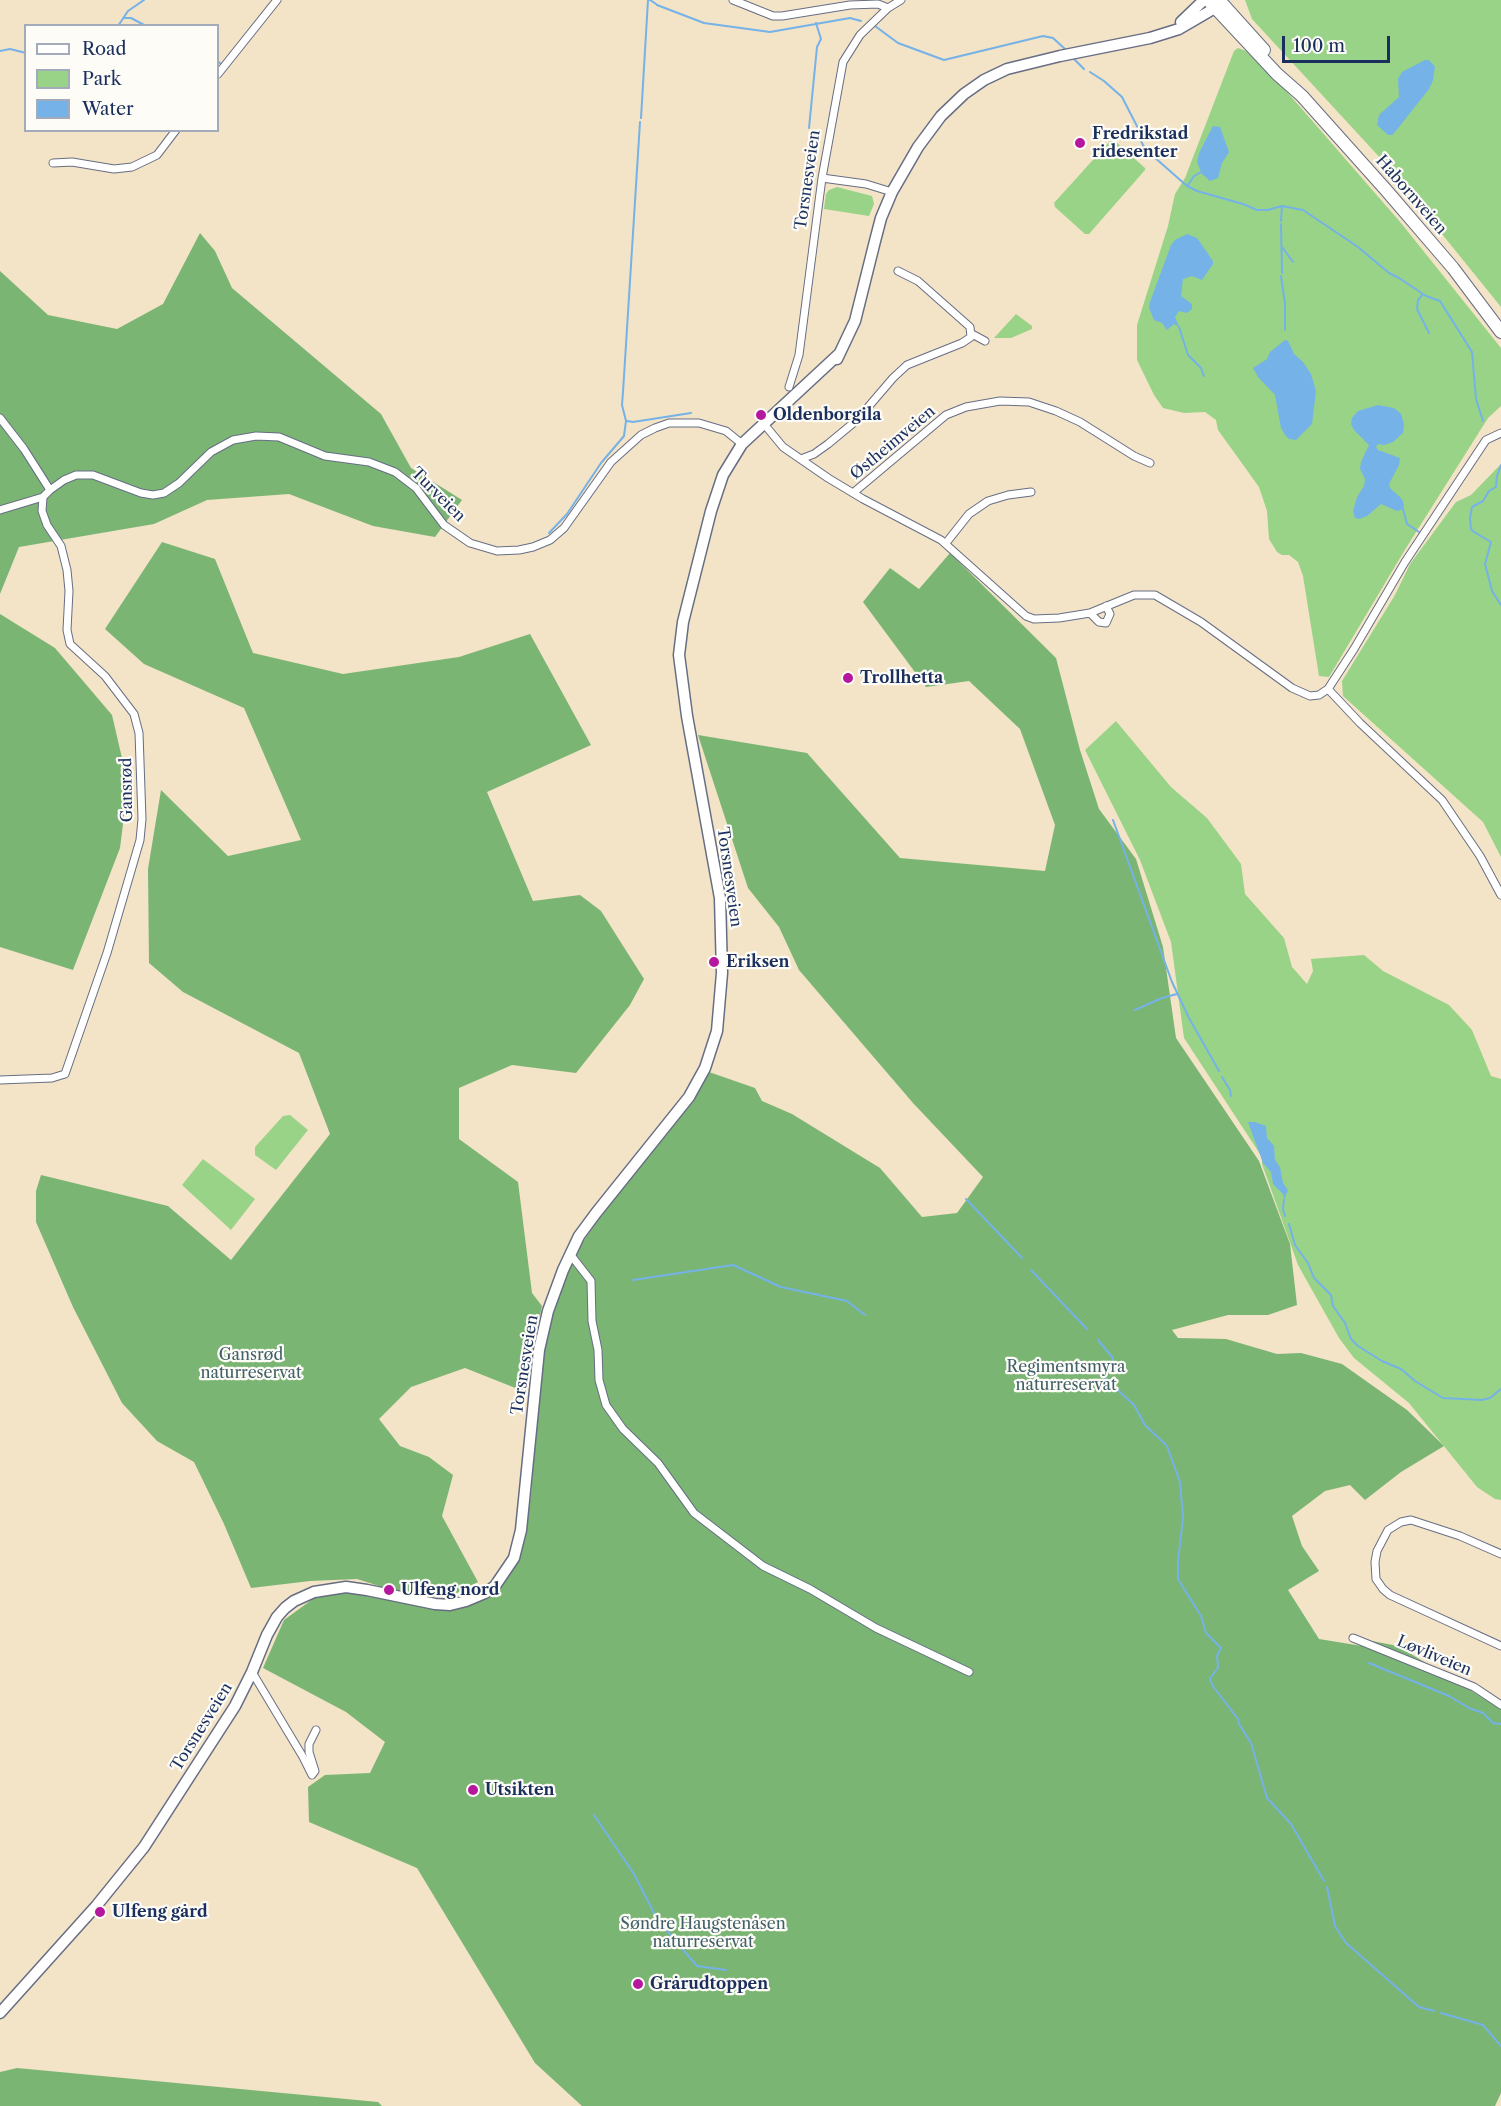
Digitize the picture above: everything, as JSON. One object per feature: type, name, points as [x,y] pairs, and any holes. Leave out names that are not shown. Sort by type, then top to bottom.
[{"type":"highway","name":"Habornveien","points":[[1213,2],[1260,45],[1290,85],[1418,226],[1501,332]]},
{"type":"main road","name":"Torsnesveien","points":[[0,2013],[97,1905],[144,1847],[235,1706],[267,1635],[278,1617],[294,1601],[314,1592],[346,1587],[450,1605],[485,1593],[503,1577],[514,1558],[519,1543],[534,1394],[544,1325],[570,1254],[596,1213],[689,1096],[705,1068],[714,1041],[720,1007],[722,973],[720,898],[687,716],[680,655],[683,622],[723,475],[742,444],[764,424],[808,393],[832,369],[855,321],[874,241],[892,192],[905,167],[941,116],[964,94],[984,80],[1007,69],[1150,38],[1179,29],[1213,2]]},
{"type":"street","points":[[219,73],[276,0]]},
{"type":"street","points":[[733,0],[773,15],[782,16],[850,5],[878,3],[888,8]]},
{"type":"street","name":"Torsnesveien","points":[[789,387],[799,354],[804,324],[822,178],[843,62],[860,35],[888,8],[901,0]]},
{"type":"street","points":[[53,163],[72,162],[114,169],[132,166],[157,155],[174,132]]},
{"type":"street","points":[[822,178],[866,184],[892,192]]},
{"type":"street","points":[[898,272],[918,281],[970,327],[972,334],[985,341]]},
{"type":"street","points":[[801,459],[814,454],[857,420],[907,365],[967,341],[972,334]]},
{"type":"street","name":"Østheimveien","points":[[853,493],[946,415],[966,407],[1000,401],[1029,402],[1056,411],[1080,422],[1134,456],[1150,463]]},
{"type":"street","points":[[0,417],[50,490]]},
{"type":"street","name":"Turveien","points":[[43,498],[63,480],[76,475],[93,475],[141,493],[153,495],[164,493],[179,483],[212,452],[233,440],[256,436],[279,437],[325,456],[369,462],[395,472],[416,488],[444,525],[470,543],[497,551],[519,550],[550,540],[564,528],[611,462],[641,435],[669,423],[699,423],[726,431],[742,444]]},
{"type":"street","points":[[764,424],[783,447],[801,459],[853,493],[946,543],[1020,612],[1035,619],[1059,618],[1090,613],[1134,595],[1155,595],[1201,622],[1298,692],[1314,696],[1328,689],[1405,562],[1486,440],[1501,433]]},
{"type":"street","points":[[946,543],[969,514],[988,501],[1030,492]]},
{"type":"street","points":[[0,510],[43,498]]},
{"type":"street","name":"Gansrød","points":[[0,1080],[52,1078],[65,1074],[107,953],[140,840],[142,819],[139,733],[134,714],[105,676],[70,644],[67,630],[69,591],[67,570],[61,546],[47,525],[42,511],[43,498]]},
{"type":"street","points":[[1090,613],[1098,621],[1106,623],[1110,614],[1106,606]]},
{"type":"street","points":[[1328,689],[1360,723],[1442,800],[1480,856],[1501,895]]},
{"type":"street","points":[[570,1254],[591,1281],[592,1321],[598,1350],[599,1380],[606,1405],[623,1429],[658,1462],[694,1513],[762,1566],[810,1589],[876,1628],[969,1672]]},
{"type":"street","points":[[1501,1554],[1460,1536],[1411,1520],[1401,1522],[1388,1530],[1377,1551],[1375,1562],[1376,1579],[1383,1590],[1390,1595],[1501,1646]]},
{"type":"street","name":"Løvliveien","points":[[1353,1638],[1474,1687],[1501,1705]]},
{"type":"street","points":[[252,1672],[312,1775],[315,1771],[309,1744],[316,1730]]},
{"type":"green space","points":[[1245,0],[1501,0],[1501,307],[1383,161],[1252,19]]},
{"type":"green space","points":[[1238,48],[1246,51],[1288,93],[1401,223],[1501,348],[1501,406],[1488,418],[1406,548],[1329,677],[1319,676],[1303,576],[1298,562],[1289,555],[1277,552],[1269,539],[1267,511],[1259,487],[1218,430],[1216,420],[1205,412],[1184,413],[1163,408],[1137,360],[1137,325],[1168,226],[1175,194],[1185,178],[1234,51]]},
{"type":"green space","points":[[1110,141],[1115,141],[1145,170],[1089,234],[1085,234],[1055,207],[1054,203]]},
{"type":"green space","points":[[837,187],[872,196],[874,204],[869,216],[824,209],[826,194]]},
{"type":"green space","points":[[200,233],[215,251],[232,288],[381,414],[411,468],[462,500],[435,537],[373,526],[289,494],[207,500],[154,524],[19,547],[0,594],[0,271],[48,315],[117,329],[163,304]]},
{"type":"green space","points":[[1016,314],[1032,326],[1032,329],[1011,338],[994,338]]},
{"type":"green space","points":[[1501,464],[1501,857],[1483,822],[1343,696],[1342,681],[1395,595],[1410,564],[1456,502],[1471,495]]},
{"type":"green space","name":"Gansrød naturreservat","points":[[162,542],[215,559],[253,653],[343,674],[459,657],[530,634],[591,745],[487,792],[533,901],[580,895],[601,911],[644,979],[630,1005],[576,1073],[512,1065],[459,1088],[459,1139],[518,1182],[532,1293],[542,1306],[523,1391],[465,1368],[411,1387],[379,1419],[400,1446],[429,1457],[453,1475],[442,1516],[478,1582],[453,1595],[434,1597],[395,1591],[357,1579],[310,1581],[251,1588],[194,1462],[157,1441],[122,1403],[73,1307],[36,1222],[36,1191],[41,1175],[168,1206],[231,1260],[330,1134],[299,1053],[183,992],[149,963],[148,869],[161,790],[228,856],[301,840],[244,708],[144,664],[105,629]]},
{"type":"green space","points":[[950,553],[1056,658],[1080,750],[1099,809],[1136,859],[1163,947],[1176,1038],[1259,1161],[1290,1244],[1297,1305],[1268,1315],[1228,1315],[1172,1330],[1178,1338],[1226,1339],[1277,1354],[1301,1353],[1342,1364],[1407,1410],[1444,1446],[1401,1472],[1365,1500],[1350,1485],[1325,1491],[1292,1516],[1302,1546],[1319,1571],[1288,1590],[1319,1639],[1362,1646],[1372,1641],[1398,1646],[1501,1709],[1501,2093],[1495,2106],[582,2106],[535,2063],[417,1868],[309,1822],[308,1787],[325,1775],[370,1773],[385,1742],[346,1712],[263,1668],[284,1620],[317,1596],[357,1591],[456,1607],[497,1591],[522,1547],[531,1495],[546,1324],[575,1253],[612,1200],[694,1099],[709,1072],[755,1088],[762,1101],[792,1114],[880,1168],[922,1217],[957,1213],[983,1177],[913,1103],[799,970],[779,927],[748,888],[698,735],[807,753],[900,858],[1045,871],[1055,825],[1020,729],[969,681],[926,687],[863,602],[890,568],[919,589]]},
{"type":"green space","points":[[0,614],[55,648],[112,715],[128,784],[120,848],[73,970],[0,947]]},
{"type":"green space","points":[[1116,721],[1171,787],[1207,818],[1241,864],[1245,894],[1284,938],[1292,967],[1307,984],[1313,971],[1311,959],[1364,955],[1383,971],[1449,1005],[1472,1030],[1491,1076],[1501,1079],[1501,1500],[1495,1499],[1477,1487],[1409,1403],[1354,1358],[1339,1338],[1298,1265],[1262,1164],[1262,1157],[1184,1038],[1171,942],[1140,860],[1085,750]]},
{"type":"green space","points":[[290,1115],[308,1130],[276,1170],[255,1155],[255,1147],[283,1116]]},
{"type":"green space","points":[[203,1159],[255,1199],[231,1230],[182,1185]]},
{"type":"green space","points":[[17,2068],[378,2102],[382,2106],[0,2106],[0,2072]]},
{"type":"water","points":[[1429,60],[1435,67],[1429,89],[1395,132],[1388,135],[1377,125],[1379,115],[1399,97],[1398,79],[1402,72]]},
{"type":"water","points":[[1213,126],[1220,127],[1229,152],[1222,163],[1218,178],[1210,181],[1202,174],[1197,162],[1199,153]]},
{"type":"water","points":[[1187,234],[1197,238],[1213,264],[1202,280],[1192,276],[1183,279],[1181,296],[1192,304],[1192,309],[1187,313],[1179,311],[1175,317],[1179,327],[1174,324],[1167,330],[1162,323],[1154,320],[1149,308],[1150,302],[1171,245],[1175,240]]},
{"type":"water","points":[[1285,340],[1311,374],[1316,391],[1312,424],[1296,440],[1289,439],[1285,435],[1281,428],[1275,395],[1258,377],[1253,368],[1267,359],[1270,352]]},
{"type":"water","points":[[1378,405],[1394,408],[1401,414],[1404,424],[1403,433],[1393,442],[1378,444],[1376,447],[1378,450],[1400,458],[1399,465],[1389,484],[1390,488],[1402,499],[1404,505],[1403,509],[1397,511],[1381,504],[1367,516],[1359,519],[1355,518],[1353,511],[1357,497],[1364,486],[1365,479],[1360,469],[1369,445],[1354,430],[1351,424],[1352,418],[1358,411]]},
{"type":"water","points":[[1248,1122],[1266,1126],[1267,1138],[1274,1146],[1275,1160],[1280,1167],[1283,1183],[1288,1190],[1284,1200],[1283,1194],[1273,1184],[1271,1172],[1263,1163]]},
{"type":"waterway","points":[[119,24],[128,11],[144,0]]},
{"type":"waterway","points":[[641,118],[648,0]]},
{"type":"waterway","points":[[650,0],[656,4]]},
{"type":"waterway","points":[[657,5],[704,23],[770,32],[850,18],[861,21]]},
{"type":"waterway","points":[[124,18],[131,18],[142,24]]},
{"type":"waterway","points":[[809,128],[817,47],[821,39],[816,23]]},
{"type":"waterway","points":[[875,26],[898,43],[944,60],[1043,36],[1053,38],[1065,49]]},
{"type":"waterway","points":[[0,51],[10,49],[24,52]]},
{"type":"waterway","points":[[1073,58],[1084,69]]},
{"type":"waterway","points":[[1090,72],[1122,97],[1139,130],[1145,149],[1187,186],[1257,210],[1282,206],[1303,210],[1358,247],[1389,273],[1426,296],[1440,301],[1472,352],[1476,399],[1483,421]]},
{"type":"waterway","points":[[549,533],[567,514],[601,463],[624,436],[626,421],[622,405],[640,122]]},
{"type":"waterway","points":[[1188,185],[1194,176],[1201,172]]},
{"type":"waterway","points":[[1281,221],[1282,206]]},
{"type":"waterway","points":[[1281,224],[1282,273]]},
{"type":"waterway","points":[[1282,247],[1293,262]]},
{"type":"waterway","points":[[1281,276],[1285,304],[1285,330]]},
{"type":"waterway","points":[[1423,294],[1418,300],[1417,309],[1429,333]]},
{"type":"waterway","points":[[1179,327],[1188,355],[1201,368],[1204,376]]},
{"type":"waterway","points":[[627,421],[691,413]]},
{"type":"waterway","points":[[1501,465],[1496,487],[1489,491],[1483,501],[1472,507],[1470,518],[1471,529],[1491,542],[1485,564],[1492,591],[1501,605]]},
{"type":"waterway","points":[[1403,509],[1407,524],[1419,532]]},
{"type":"waterway","points":[[1113,820],[1172,982],[1219,1071]]},
{"type":"waterway","points":[[1135,1010],[1177,994]]},
{"type":"waterway","points":[[1222,1077],[1231,1096]]},
{"type":"waterway","points":[[966,1199],[1022,1258]]},
{"type":"waterway","points":[[1284,1200],[1285,1216]]},
{"type":"waterway","points":[[1289,1224],[1295,1245],[1308,1263],[1314,1278],[1331,1295],[1333,1306],[1345,1323],[1351,1339],[1358,1346],[1382,1361],[1401,1369],[1415,1381],[1443,1398],[1482,1400],[1490,1398],[1501,1389]]},
{"type":"waterway","points":[[633,1280],[733,1265],[781,1287],[847,1301],[865,1315]]},
{"type":"waterway","points":[[1031,1270],[1087,1329]]},
{"type":"waterway","points":[[1098,1340],[1113,1358],[1105,1378],[1134,1405],[1145,1425],[1167,1446],[1180,1482],[1183,1517],[1178,1579],[1201,1616],[1206,1633],[1221,1648],[1217,1656],[1218,1668],[1210,1678],[1212,1685],[1238,1719],[1251,1743],[1267,1798],[1291,1824],[1324,1881]]},
{"type":"waterway","points":[[1369,1663],[1449,1696],[1483,1713],[1493,1723],[1501,1724]]},
{"type":"waterway","points":[[594,1815],[634,1874],[657,1919],[697,1966],[726,1970]]},
{"type":"waterway","points":[[1327,1887],[1335,1926],[1346,1943],[1419,2007],[1434,2011]]},
{"type":"waterway","points":[[1441,2013],[1483,2025],[1501,2046]]},
{"type":"place","name":"Fredrikstad ridesenter","points":[[1080,143]]},
{"type":"place","name":"Oldenborgila","points":[[761,415]]},
{"type":"place","name":"Trollhetta","points":[[848,678]]},
{"type":"place","name":"Eriksen","points":[[714,962]]},
{"type":"place","name":"Ulfeng nord","points":[[389,1590]]},
{"type":"place","name":"Utsikten","points":[[473,1790]]},
{"type":"place","name":"Ulfeng gård","points":[[100,1912]]},
{"type":"place","name":"Grårudtoppen","points":[[638,1984]]},
{"type":"park label","name":"Regimentsmyra naturreservat","points":[[1066,1376]]},
{"type":"park label","name":"Søndre Haugstenåsen naturreservat","points":[[703,1933]]}]
